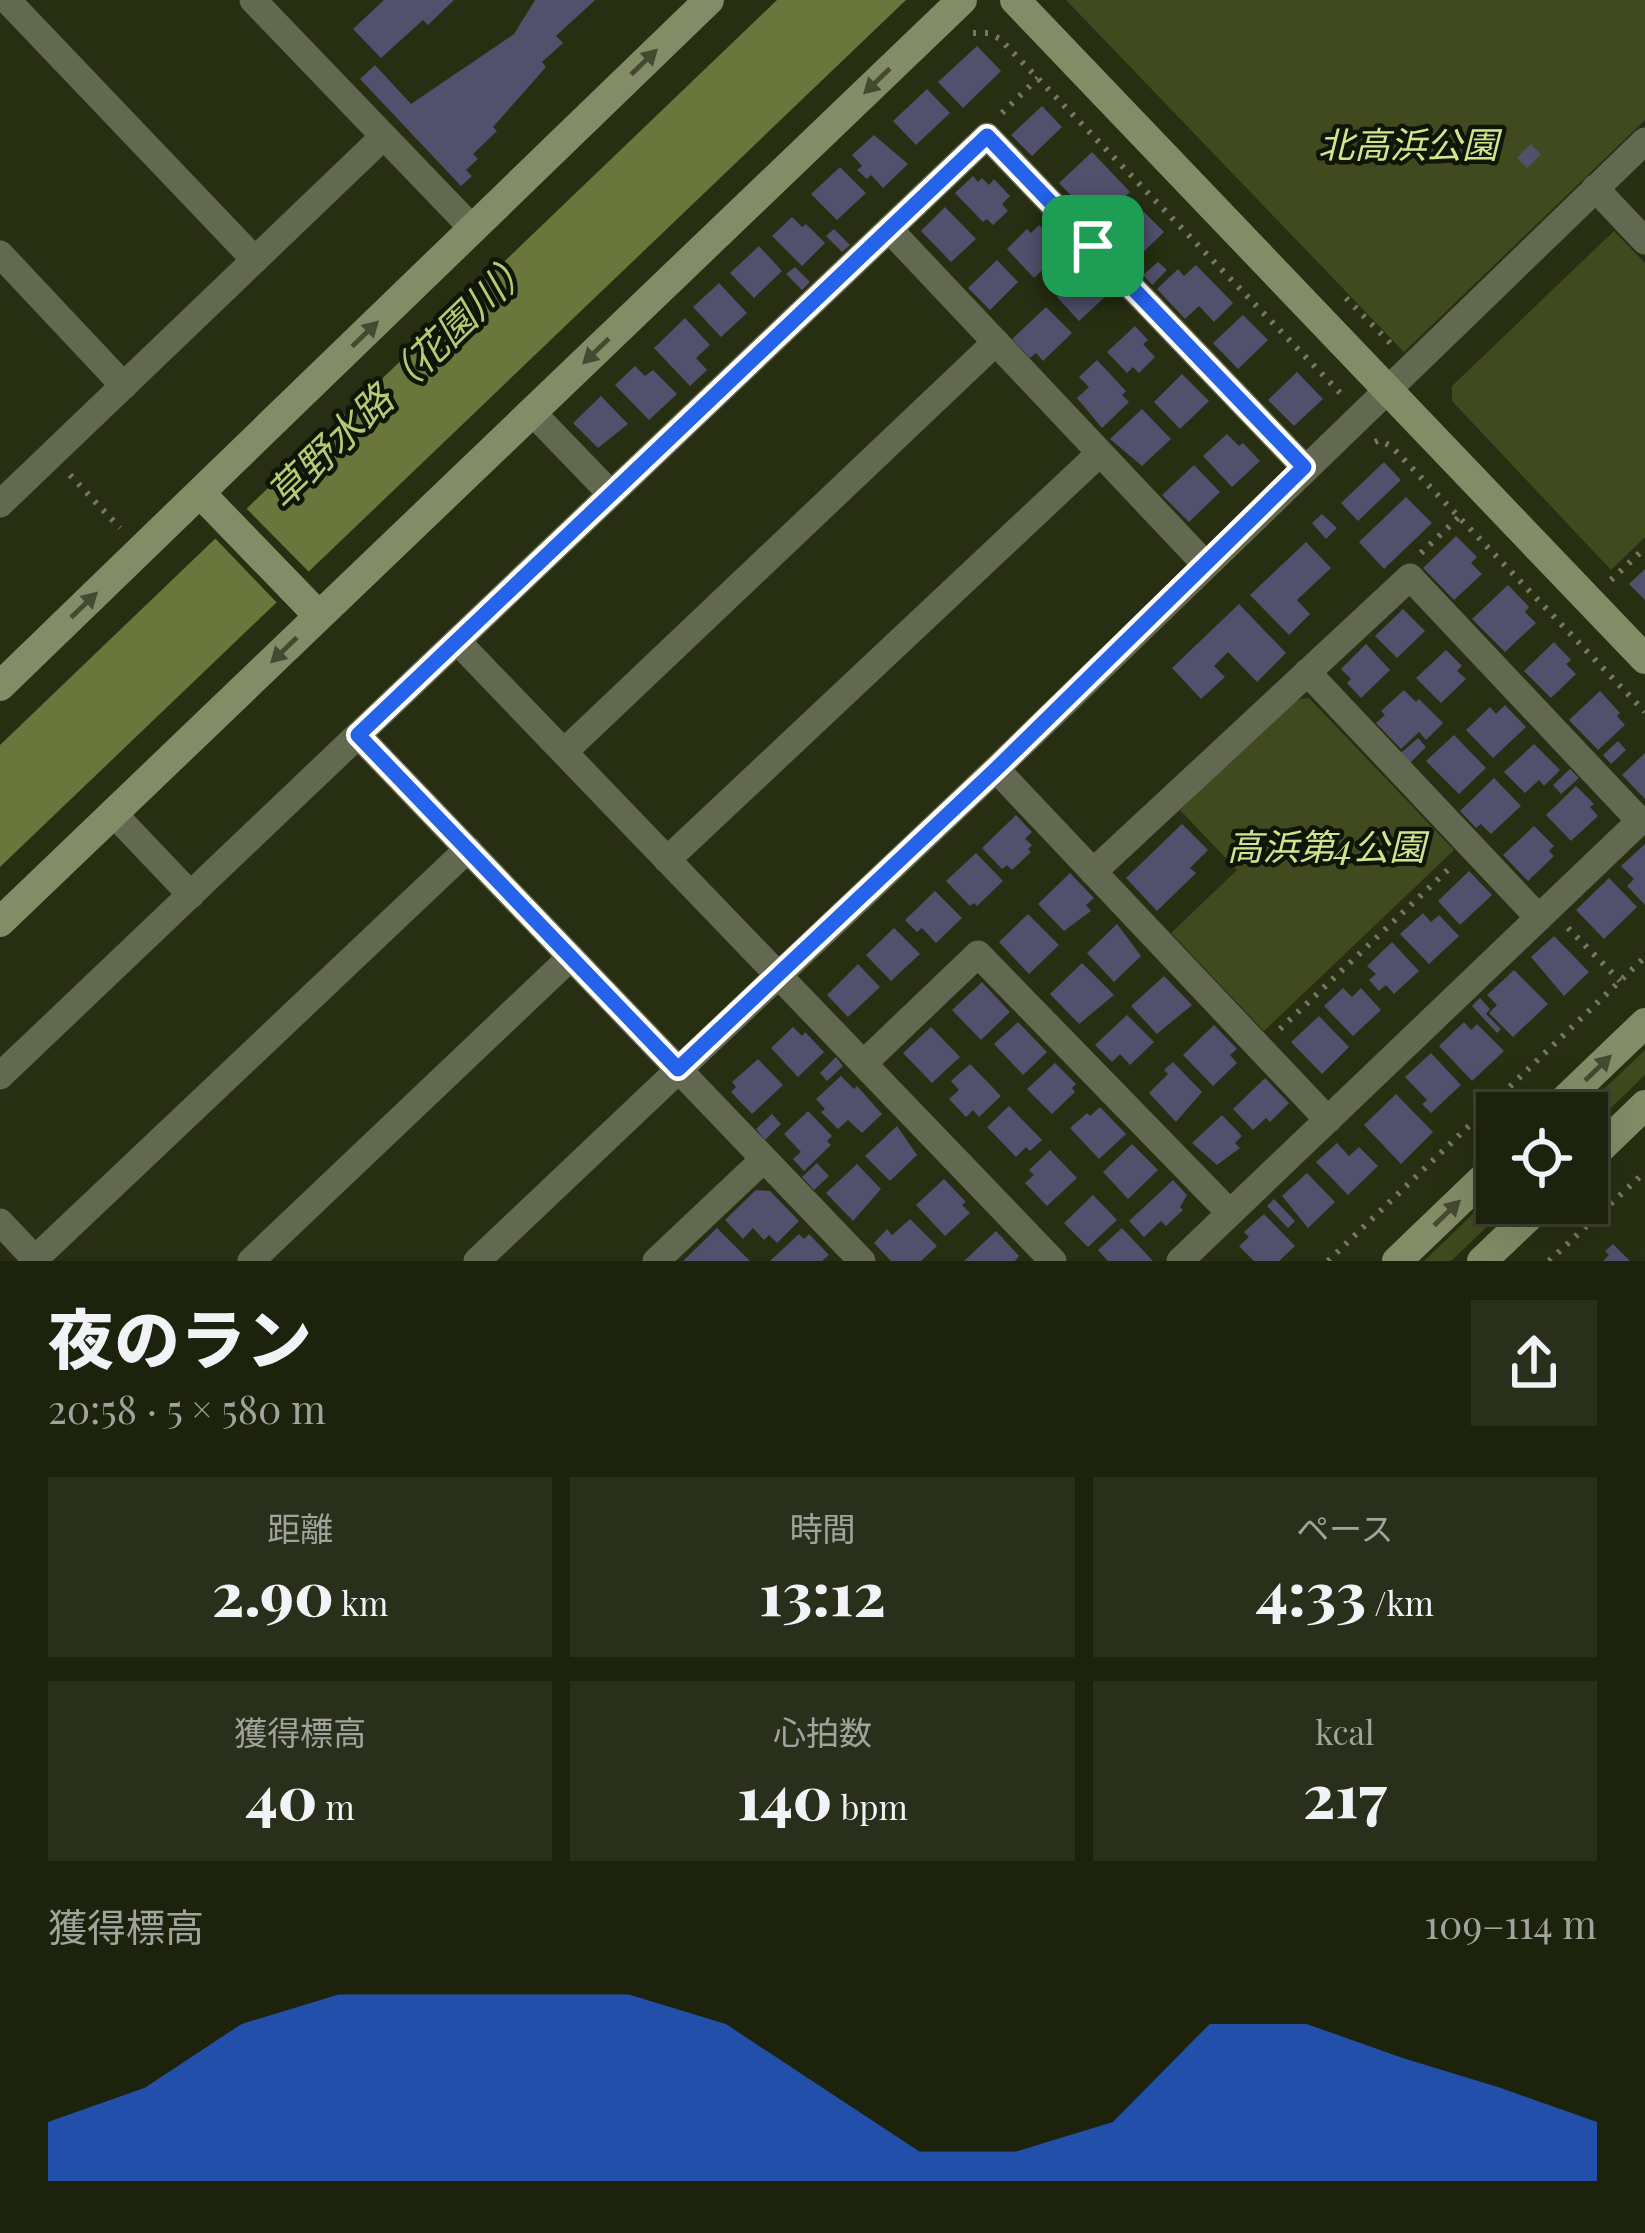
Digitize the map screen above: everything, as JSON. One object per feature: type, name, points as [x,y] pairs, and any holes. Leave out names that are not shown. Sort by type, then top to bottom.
[{"type":"street","points":[[7,0],[255,260]]},
{"type":"street","points":[[254,0],[472,230]]},
{"type":"street","points":[[0,686],[709,0]]},
{"type":"street","points":[[0,922],[962,0]]},
{"type":"street","points":[[1016,0],[1645,659]]},
{"type":"street","points":[[0,1076],[987,136],[1304,467]]},
{"type":"street","points":[[0,504],[383,137]]},
{"type":"street","points":[[477,1261],[996,769],[1645,141]]},
{"type":"street","points":[[1595,188],[1645,241]]},
{"type":"street","points":[[889,230],[1205,564]]},
{"type":"street","points":[[0,254],[124,386]]},
{"type":"street","points":[[564,752],[996,342]]},
{"type":"street","points":[[532,412],[611,494]]},
{"type":"street","points":[[667,860],[1100,453]]},
{"type":"street","points":[[201,494],[319,616]]},
{"type":"street","points":[[1093,872],[1410,577],[1640,821],[1180,1261]]},
{"type":"street","points":[[457,641],[1053,1261]]},
{"type":"street","points":[[1306,672],[1472,847],[1544,913]]},
{"type":"street","points":[[358,735],[862,1261]]},
{"type":"street","points":[[996,769],[1328,1120]]},
{"type":"street","points":[[113,813],[190,895]]},
{"type":"street","points":[[0,1222],[36,1260],[468,849]]},
{"type":"street","points":[[864,1063],[978,954],[1230,1213]]},
{"type":"street","points":[[251,1261],[571,957]]},
{"type":"street","points":[[1573,1092],[1645,1023]]},
{"type":"street","points":[[1608,1141],[1645,1105]]},
{"type":"street","points":[[656,1261],[764,1159]]},
{"type":"street","points":[[1397,1261],[1476,1185]]},
{"type":"street","points":[[1482,1261],[1521,1224]]},
{"type":"path","points":[[965,33],[998,37],[1348,402],[1348,410]]},
{"type":"path","points":[[987,136],[994,121],[1038,78]]},
{"type":"path","points":[[1372,443],[1378,440],[1391,446],[1645,712]]},
{"type":"path","points":[[51,454],[120,528]]},
{"type":"path","points":[[1410,577],[1412,562],[1459,517]]},
{"type":"path","points":[[1623,592],[1611,580],[1645,548]]},
{"type":"path","points":[[1260,1048],[1472,847]]},
{"type":"path","points":[[1544,913],[1620,981]]},
{"type":"path","points":[[1328,1261],[1645,957]]},
{"type":"path","points":[[1549,1261],[1645,1172]]},
{"type":"green space","name":"北高浜公園","points":[[1066,0],[1645,0],[1645,120],[1404,352]]},
{"type":"green space","points":[[1614,231],[1645,263],[1645,537],[1611,570],[1452,401],[1452,386]]},
{"type":"green space","name":"高浜第4公園","points":[[1309,698],[1454,850],[1264,1031],[1171,933],[1237,870],[1180,810],[1293,700]]},
{"type":"green space","points":[[1645,1050],[1645,1075],[1608,1111],[1608,1092],[1601,1092]]},
{"type":"green space","points":[[1476,1211],[1476,1224],[1490,1224],[1451,1261],[1424,1261]]},
{"type":"water","name":"草野水路（花園川）","points":[[777,0],[906,0],[0,867],[0,745]]},
{"type":"pier","points":[[242,504],[313,576],[281,607],[211,534]]},
{"type":"building","points":[[384,0],[454,0],[428,25],[423,20],[381,58],[353,29]]},
{"type":"building","points":[[535,0],[595,0],[556,36],[563,43],[542,62],[546,67],[493,127],[497,131],[473,154],[478,159],[466,170],[472,176],[461,186],[360,79],[375,65],[411,104],[514,34]]},
{"type":"building","points":[[977,46],[1001,71],[963,108],[938,82]]},
{"type":"building","points":[[927,89],[950,113],[916,145],[893,121]]},
{"type":"building","points":[[1042,106],[1062,127],[1032,156],[1011,135]]},
{"type":"building","points":[[874,135],[908,164],[883,188],[871,175],[867,179],[857,170],[862,166],[852,155]]},
{"type":"building","points":[[1531,144],[1541,154],[1527,168],[1517,158]]},
{"type":"building","points":[[1092,152],[1130,192],[1116,205],[1108,197],[1090,215],[1059,183]]},
{"type":"building","points":[[840,167],[866,193],[837,220],[811,194]]},
{"type":"building","points":[[973,176],[989,185],[994,179],[1010,196],[1002,204],[1008,211],[993,225],[987,219],[983,222],[955,193]]},
{"type":"building","points":[[945,207],[976,239],[951,262],[921,231]]},
{"type":"building","points":[[1140,208],[1164,232],[1133,262],[1109,238]]},
{"type":"building","points":[[792,217],[825,243],[802,266],[772,236]]},
{"type":"building","points":[[1039,225],[1063,250],[1034,278],[1007,249],[1027,229],[1031,233]]},
{"type":"building","points":[[834,229],[850,245],[842,252],[826,236]]},
{"type":"building","points":[[759,246],[782,271],[754,298],[730,273]]},
{"type":"building","points":[[997,260],[1018,282],[990,310],[968,288]]},
{"type":"building","points":[[1158,262],[1167,270],[1152,285],[1143,275]]},
{"type":"building","points":[[1196,265],[1233,303],[1214,322],[1199,306],[1185,319],[1157,289],[1178,269],[1184,276]]},
{"type":"building","points":[[795,267],[810,282],[802,290],[786,274]]},
{"type":"building","points":[[1084,271],[1107,295],[1079,321],[1057,297]]},
{"type":"building","points":[[719,283],[747,313],[721,337],[693,307]]},
{"type":"building","points":[[1046,307],[1072,333],[1043,361],[1036,353],[1030,358],[1012,339]]},
{"type":"building","points":[[1243,315],[1268,340],[1238,369],[1213,343]]},
{"type":"building","points":[[685,318],[710,345],[696,358],[707,370],[690,386],[654,348]]},
{"type":"building","points":[[1135,326],[1155,357],[1139,373],[1133,367],[1127,373],[1107,352]]},
{"type":"building","points":[[1097,360],[1126,391],[1122,395],[1129,402],[1102,428],[1077,398],[1089,387],[1079,377]]},
{"type":"building","points":[[635,366],[645,376],[653,370],[677,394],[649,420],[615,385]]},
{"type":"building","points":[[1297,372],[1323,399],[1294,426],[1268,400]]},
{"type":"building","points":[[1182,374],[1209,401],[1180,429],[1154,402]]},
{"type":"building","points":[[601,396],[628,424],[598,448],[573,423]]},
{"type":"building","points":[[1142,409],[1171,439],[1142,466],[1110,439]]},
{"type":"building","points":[[1227,434],[1260,461],[1232,487],[1203,456]]},
{"type":"building","points":[[1384,462],[1401,480],[1358,521],[1341,503]]},
{"type":"building","points":[[1194,465],[1220,492],[1189,522],[1162,495]]},
{"type":"building","points":[[1406,497],[1432,523],[1384,569],[1359,542]]},
{"type":"building","points":[[1322,514],[1337,528],[1326,539],[1312,523]]},
{"type":"building","points":[[1456,536],[1477,557],[1471,563],[1482,574],[1454,600],[1423,568]]},
{"type":"building","points":[[1306,542],[1331,568],[1297,600],[1310,614],[1289,635],[1250,595]]},
{"type":"building","points":[[1645,569],[1645,600],[1629,584]]},
{"type":"building","points":[[1508,585],[1529,607],[1525,612],[1536,623],[1505,652],[1472,619]]},
{"type":"building","points":[[1239,604],[1286,653],[1257,682],[1228,652],[1214,666],[1225,677],[1201,699],[1172,668]]},
{"type":"building","points":[[1403,609],[1425,631],[1397,658],[1375,636]]},
{"type":"building","points":[[1554,642],[1571,660],[1566,664],[1576,674],[1551,698],[1524,671]]},
{"type":"building","points":[[1366,644],[1390,670],[1361,698],[1341,669]]},
{"type":"building","points":[[1446,650],[1462,666],[1457,671],[1466,679],[1441,703],[1416,678]]},
{"type":"building","points":[[1404,690],[1443,723],[1426,740],[1419,732],[1401,749],[1376,723],[1385,715],[1381,711]]},
{"type":"building","points":[[1600,691],[1625,725],[1598,750],[1569,720]]},
{"type":"building","points":[[1505,705],[1526,727],[1493,758],[1466,730],[1490,707],[1496,714]]},
{"type":"building","points":[[1454,735],[1486,768],[1459,794],[1426,761]]},
{"type":"building","points":[[1418,738],[1426,747],[1410,763],[1401,753]]},
{"type":"building","points":[[1618,741],[1626,750],[1611,764],[1603,755]]},
{"type":"building","points":[[1534,744],[1560,770],[1544,786],[1539,780],[1525,793],[1504,772]]},
{"type":"building","points":[[1645,753],[1645,799],[1622,775]]},
{"type":"building","points":[[1570,769],[1579,778],[1561,794],[1553,785]]},
{"type":"building","points":[[1494,778],[1521,806],[1491,834],[1481,824],[1476,828],[1460,811]]},
{"type":"building","points":[[1576,786],[1594,804],[1590,807],[1598,816],[1571,841],[1546,815]]},
{"type":"building","points":[[1016,815],[1032,832],[1025,839],[1032,845],[1031,852],[1012,870],[1007,865],[1002,869],[982,848]]},
{"type":"building","points":[[1182,824],[1208,850],[1190,868],[1196,873],[1157,911],[1126,878]]},
{"type":"building","points":[[1534,826],[1554,846],[1549,851],[1554,856],[1528,881],[1503,855]]},
{"type":"building","points":[[1645,844],[1645,905],[1627,886],[1634,879],[1621,866]]},
{"type":"building","points":[[976,853],[1003,881],[977,906],[970,906],[946,881]]},
{"type":"building","points":[[1469,871],[1492,895],[1460,925],[1438,901]]},
{"type":"building","points":[[1070,873],[1094,898],[1086,905],[1091,911],[1064,931],[1038,904]]},
{"type":"building","points":[[1609,878],[1637,907],[1604,939],[1576,910]]},
{"type":"building","points":[[935,891],[962,918],[936,943],[922,928],[917,932],[905,920]]},
{"type":"building","points":[[1423,913],[1431,922],[1439,915],[1459,936],[1429,964],[1400,934]]},
{"type":"building","points":[[1028,914],[1059,945],[1029,974],[999,942]]},
{"type":"building","points":[[1117,924],[1141,956],[1114,982],[1087,953]]},
{"type":"building","points":[[894,928],[920,954],[891,981],[866,955]]},
{"type":"building","points":[[1554,936],[1589,972],[1564,996],[1531,957]]},
{"type":"building","points":[[1392,942],[1419,971],[1394,994],[1386,985],[1379,991],[1369,980],[1376,974],[1367,966]]},
{"type":"building","points":[[1082,963],[1114,995],[1079,1024],[1050,994]]},
{"type":"building","points":[[858,964],[880,987],[848,1017],[827,995]]},
{"type":"building","points":[[1514,970],[1548,1004],[1513,1037],[1489,1013],[1497,1005],[1487,995]]},
{"type":"building","points":[[1164,976],[1192,1005],[1157,1034],[1131,1006]]},
{"type":"building","points":[[982,982],[1010,1012],[981,1040],[952,1010]]},
{"type":"building","points":[[1343,988],[1352,997],[1361,988],[1381,1010],[1353,1036],[1324,1006]]},
{"type":"building","points":[[1480,998],[1490,1009],[1486,1014],[1501,1029],[1497,1033],[1472,1006]]},
{"type":"building","points":[[1127,1015],[1154,1042],[1130,1065],[1120,1054],[1112,1062],[1095,1045]]},
{"type":"building","points":[[1319,1016],[1349,1047],[1322,1074],[1291,1042]]},
{"type":"building","points":[[1018,1022],[1047,1052],[1023,1075],[994,1044]]},
{"type":"building","points":[[1464,1022],[1471,1030],[1477,1024],[1504,1051],[1472,1081],[1439,1046]]},
{"type":"building","points":[[1214,1025],[1237,1049],[1230,1055],[1237,1063],[1213,1086],[1183,1055]]},
{"type":"building","points":[[793,1027],[802,1036],[805,1032],[824,1052],[798,1077],[771,1048]]},
{"type":"building","points":[[931,1027],[960,1057],[932,1083],[903,1053]]},
{"type":"building","points":[[1431,1053],[1461,1085],[1431,1113],[1422,1104],[1427,1100],[1405,1077]]},
{"type":"building","points":[[836,1057],[843,1066],[827,1081],[820,1073]]},
{"type":"building","points":[[758,1059],[783,1085],[752,1114],[731,1092],[736,1087],[732,1082]]},
{"type":"building","points":[[1173,1062],[1202,1092],[1176,1122],[1149,1093]]},
{"type":"building","points":[[1055,1063],[1076,1084],[1075,1092],[1052,1114],[1027,1089]]},
{"type":"building","points":[[970,1064],[1001,1096],[979,1117],[973,1110],[966,1117],[949,1099],[959,1090],[951,1081]]},
{"type":"building","points":[[841,1076],[882,1114],[862,1133],[848,1120],[838,1129],[821,1112],[825,1109],[816,1099]]},
{"type":"building","points":[[1265,1078],[1289,1103],[1270,1122],[1266,1118],[1253,1130],[1233,1109]]},
{"type":"building","points":[[1396,1094],[1433,1132],[1401,1164],[1364,1125]]},
{"type":"building","points":[[1009,1106],[1042,1140],[1016,1157],[987,1127]]},
{"type":"building","points":[[1100,1107],[1126,1134],[1099,1159],[1070,1128]]},
{"type":"building","points":[[808,1111],[832,1136],[827,1141],[831,1145],[804,1171],[793,1159],[801,1152],[784,1134]]},
{"type":"building","points":[[772,1114],[781,1124],[765,1140],[756,1129]]},
{"type":"building","points":[[1222,1115],[1242,1136],[1235,1143],[1240,1148],[1217,1165],[1192,1143]]},
{"type":"building","points":[[897,1126],[917,1155],[890,1181],[865,1156]]},
{"type":"building","points":[[1337,1143],[1349,1156],[1359,1147],[1378,1166],[1348,1195],[1316,1162]]},
{"type":"building","points":[[1132,1144],[1158,1170],[1128,1199],[1103,1172]]},
{"type":"building","points":[[1050,1150],[1077,1178],[1047,1206],[1025,1183],[1034,1175],[1029,1170]]},
{"type":"building","points":[[817,1163],[829,1176],[814,1190],[802,1177]]},
{"type":"building","points":[[857,1164],[881,1189],[853,1221],[826,1193]]},
{"type":"building","points":[[1307,1173],[1335,1202],[1308,1228],[1282,1196]]},
{"type":"building","points":[[944,1179],[970,1213],[945,1236],[916,1205]]},
{"type":"building","points":[[1173,1180],[1187,1195],[1180,1207],[1183,1210],[1144,1237],[1129,1221]]},
{"type":"building","points":[[756,1190],[770,1191],[799,1221],[777,1243],[769,1235],[764,1240],[753,1228],[743,1239],[725,1220]]},
{"type":"building","points":[[1093,1195],[1117,1220],[1088,1247],[1064,1223]]},
{"type":"building","points":[[1274,1199],[1295,1221],[1288,1228],[1267,1206]]},
{"type":"building","points":[[1264,1214],[1295,1246],[1279,1261],[1254,1261],[1239,1246],[1249,1237],[1244,1232]]},
{"type":"building","points":[[910,1219],[937,1246],[921,1261],[891,1261],[874,1243],[887,1229],[892,1235]]},
{"type":"building","points":[[717,1228],[750,1261],[683,1261]]},
{"type":"building","points":[[1122,1228],[1153,1261],[1108,1261],[1098,1250]]},
{"type":"building","points":[[996,1231],[1019,1256],[1015,1261],[964,1261]]},
{"type":"building","points":[[799,1234],[804,1239],[809,1234],[829,1255],[822,1261],[770,1261]]},
{"type":"building","points":[[1613,1244],[1630,1261],[1603,1261]]},
{"type":"route","points":[[987,136],[1093,246],[1304,467],[996,769],[678,1069],[358,735],[987,136]]}]
